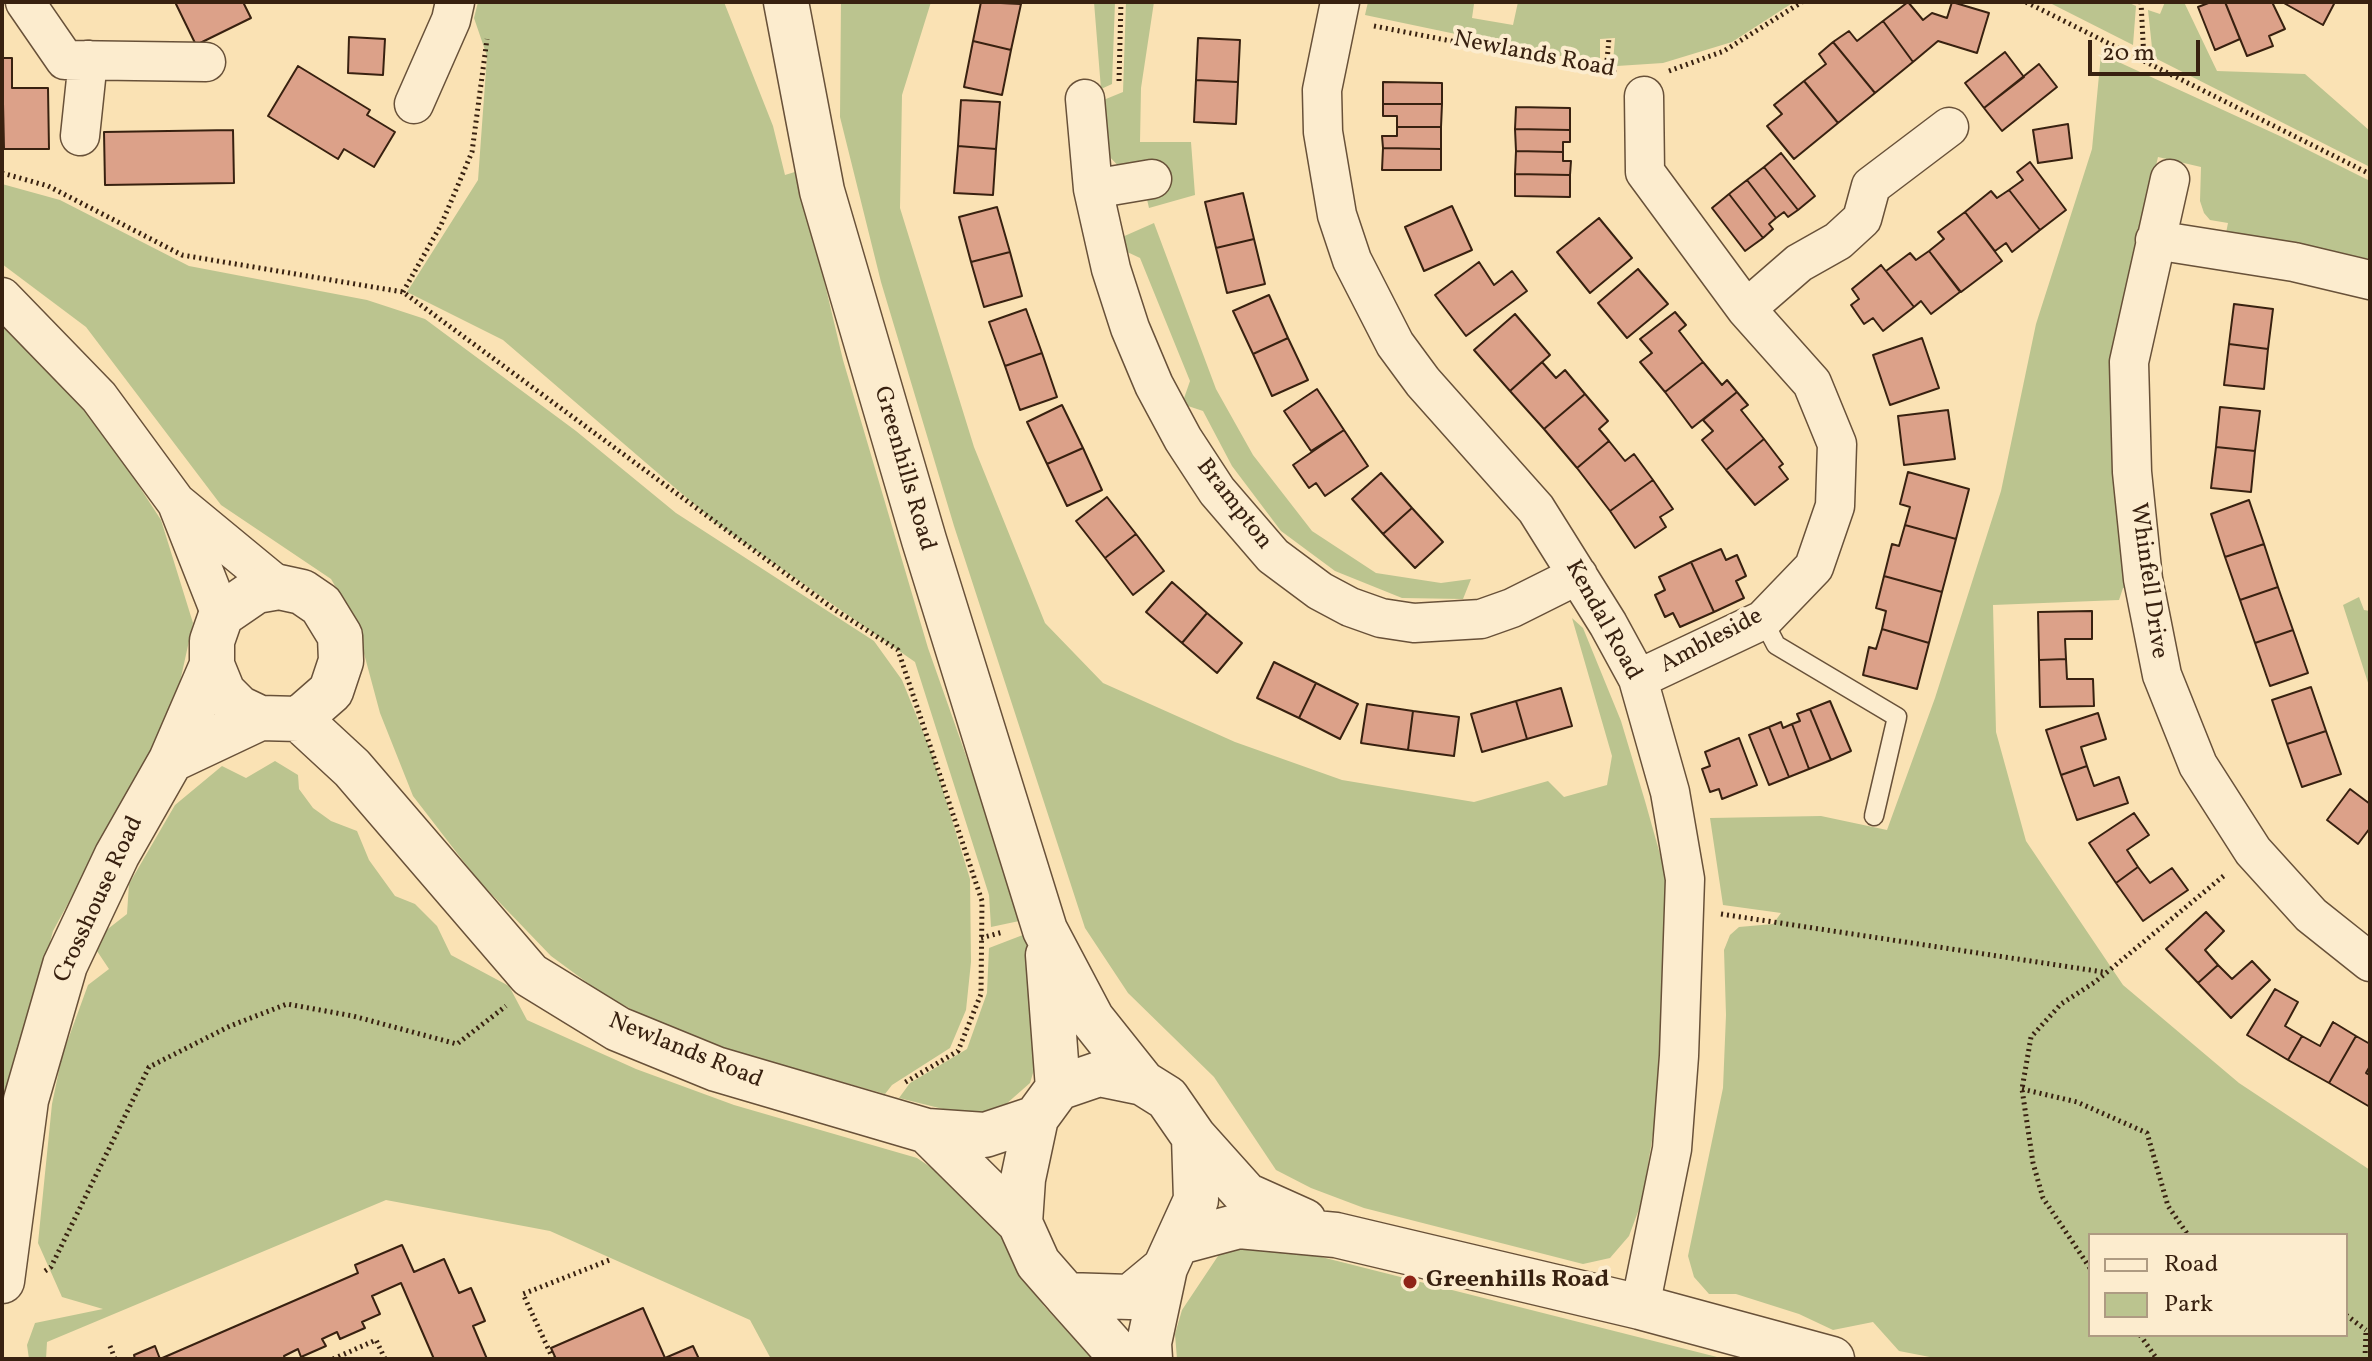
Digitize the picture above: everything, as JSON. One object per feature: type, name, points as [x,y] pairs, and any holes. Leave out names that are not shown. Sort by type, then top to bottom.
[{"type":"street","points":[[25,2],[65,60],[206,62]]},
{"type":"street","points":[[414,104],[451,20],[455,2]]},
{"type":"street","name":"Greenhills Road","points":[[786,2],[822,191],[928,555],[1045,930],[1092,1019],[1143,1083]]},
{"type":"street","name":"Kendal Road","points":[[1338,8],[1322,90],[1323,132],[1337,215],[1352,260],[1395,344],[1423,382],[1536,509],[1578,575],[1638,679],[1670,792],[1685,879],[1672,1149],[1640,1307]]},
{"type":"street","points":[[80,136],[88,60]]},
{"type":"street","name":"Ambleside","points":[[1638,679],[1763,620],[1814,567],[1835,506],[1837,444],[1812,383],[1746,309],[1645,172],[1641,81]]},
{"type":"street","name":"Brampton","points":[[1085,99],[1093,189],[1111,269],[1154,385],[1183,439],[1242,524],[1285,565],[1320,591],[1350,607],[1381,618],[1448,624],[1481,619],[1512,608],[1578,575]]},
{"type":"street","points":[[1746,309],[1799,263],[1838,241],[1862,219],[1871,186],[1949,127]]},
{"type":"street","points":[[1093,189],[1152,179]]},
{"type":"street","name":"Whinfell Drive","points":[[2170,179],[2129,362],[2132,472],[2150,628],[2162,675],[2198,765],[2253,851],[2311,915],[2370,962]]},
{"type":"street","points":[[2155,240],[2294,262],[2370,280]]},
{"type":"street","points":[[2,297],[99,397],[176,502],[279,587]]},
{"type":"street","points":[[176,502],[221,615]]},
{"type":"street","points":[[280,718],[239,708],[223,692],[212,665],[212,641],[221,615],[256,591],[279,587],[302,592],[321,605],[340,636],[352,768]]},
{"type":"street","points":[[171,760],[280,718],[331,691],[341,661]]},
{"type":"street","name":"Crosshouse Road","points":[[12,1260],[26,1100],[65,965],[117,855],[171,760],[212,665]]},
{"type":"street","name":"Newlands Road","points":[[280,718],[352,768],[530,975],[632,1035],[716,1069],[927,1131],[985,1135],[1047,1103]]},
{"type":"street","name":"Greenhills Road","points":[[1045,930],[1047,1103]]},
{"type":"street","points":[[1123,1359],[1038,1263],[1020,1223],[1023,1179],[1047,1103],[1099,1074],[1143,1083],[1167,1098],[1194,1137],[1246,1195],[1336,1235]]},
{"type":"street","name":"Newlands Road","points":[[927,1131],[1020,1223]]},
{"type":"street","points":[[1150,1359],[1149,1343],[1172,1255],[1196,1200],[1194,1137]]},
{"type":"street","points":[[1066,1295],[1130,1297],[1172,1255],[1239,1226],[1336,1235],[1640,1307],[1832,1359]]},
{"type":"lane","points":[[1763,620],[1776,645],[1897,717],[1874,816]]},
{"type":"path","points":[[1085,99],[1119,88],[1121,2]]},
{"type":"path","name":"Newlands Road","points":[[1338,8],[1373,25],[1641,81],[1724,51],[1802,2]]},
{"type":"path","points":[[2026,2],[2370,174]]},
{"type":"path","points":[[2141,2],[2144,60]]},
{"type":"path","points":[[403,292],[441,225],[472,152],[487,32]]},
{"type":"path","points":[[1606,72],[1609,38]]},
{"type":"path","points":[[2,173],[48,186],[182,255],[403,292],[822,601],[898,650],[982,901],[981,994],[958,1051],[908,1078],[875,1116]]},
{"type":"path","points":[[2088,1265],[2043,1198],[2033,1163],[2022,1089],[2031,1037],[2061,1004],[2253,851]]},
{"type":"path","points":[[1684,913],[1724,914],[1890,937],[2104,972]]},
{"type":"path","points":[[12,1260],[51,1267],[149,1067],[230,1026],[287,1004],[353,1016],[457,1044],[540,981]]},
{"type":"path","points":[[2022,1089],[2077,1102],[2147,1133],[2168,1206],[2187,1233]]},
{"type":"path","points":[[553,1359],[523,1294],[612,1259]]},
{"type":"path","points":[[2348,1316],[2368,1330],[2365,1359]]},
{"type":"path","points":[[2141,1337],[2157,1359]]},
{"type":"path","points":[[333,1359],[376,1340],[385,1359]]},
{"type":"path","points":[[110,1346],[115,1359]]},
{"type":"green space","points":[[478,2],[724,2],[773,126],[785,175],[798,171],[843,360],[928,648],[1024,920],[991,927],[989,895],[915,662],[716,523],[503,340],[407,292],[478,180],[487,56],[474,18]]},
{"type":"green space","points":[[841,2],[931,2],[902,95],[900,208],[974,447],[1045,623],[1103,683],[1235,742],[1342,780],[1474,802],[1548,781],[1564,797],[1607,785],[1612,756],[1572,618],[1583,628],[1621,721],[1645,801],[1663,865],[1671,923],[1665,1061],[1642,1201],[1629,1236],[1610,1258],[1583,1264],[1364,1208],[1311,1188],[1276,1170],[1214,1077],[1128,993],[1085,928],[954,526],[881,282],[840,117]]},
{"type":"green space","points":[[1094,2],[1115,2],[1112,84],[1101,89]]},
{"type":"green space","points":[[1126,2],[1154,2],[1141,88],[1140,142],[1191,142],[1195,195],[1149,208],[1146,195],[1106,153],[1101,101],[1123,92]]},
{"type":"green space","points":[[1368,2],[1465,2],[1474,4],[1472,18],[1513,25],[1518,2],[1794,2],[1732,42],[1663,63],[1617,66],[1613,62],[1615,38],[1600,39],[1600,62],[1594,63],[1365,15]]},
{"type":"green space","points":[[2048,2],[2127,2],[2136,6],[2133,45]]},
{"type":"green space","points":[[2165,2],[2184,2],[2217,71],[2305,74],[2370,131],[2370,167],[2153,57],[2148,10],[2160,14]]},
{"type":"green space","points":[[2101,54],[2370,181],[2370,259],[2226,233],[2228,223],[2210,220],[2204,213],[2200,201],[2201,167],[2158,157],[2115,341],[2129,588],[2123,588],[2119,600],[1993,605],[1996,732],[2026,841],[2123,985],[2239,1083],[2370,1170],[2370,1359],[1940,1359],[1899,1351],[1873,1322],[1833,1330],[1799,1314],[1736,1294],[1709,1294],[1694,1277],[1688,1256],[1723,1088],[1726,1015],[1724,950],[1730,935],[1739,927],[1773,924],[1781,913],[1723,905],[1710,818],[1821,816],[1887,830],[1935,698],[2001,491],[2036,324],[2092,149]]},
{"type":"green space","points":[[2,184],[60,200],[189,266],[367,300],[425,319],[576,431],[676,513],[874,641],[902,680],[932,754],[970,879],[971,962],[966,1010],[950,1048],[892,1085],[885,1094],[689,1039],[604,995],[551,956],[477,879],[413,796],[380,713],[355,620],[331,579],[221,505],[86,327],[2,264]]},
{"type":"green space","points":[[1154,223],[1216,389],[1253,455],[1312,531],[1376,573],[1441,583],[1471,579],[1463,599],[1402,598],[1335,571],[1281,531],[1232,466],[1203,411],[1182,404],[1190,381],[1140,258],[1123,250],[1120,238]]},
{"type":"green space","points":[[2,322],[74,386],[161,520],[193,623],[174,709],[53,931],[2,1124]]},
{"type":"green space","points":[[2359,597],[2364,610],[2370,611],[2370,689],[2343,605]]},
{"type":"green space","points":[[275,761],[298,775],[299,789],[313,808],[331,821],[357,831],[369,860],[395,896],[415,904],[437,926],[451,955],[509,986],[527,1020],[636,1069],[734,1105],[917,1158],[962,1188],[992,1221],[1044,1306],[1081,1346],[1095,1341],[1107,1359],[771,1359],[750,1320],[550,1231],[386,1200],[47,1342],[46,1359],[29,1359],[27,1345],[35,1323],[103,1309],[62,1297],[38,1243],[52,1104],[62,1056],[88,985],[109,969],[97,951],[104,932],[127,914],[129,884],[175,805],[222,766],[246,778]]},
{"type":"green space","points":[[1028,933],[1039,1053],[1030,1083],[1005,1105],[971,1116],[899,1098],[910,1083],[967,1049],[987,993],[989,948]]},
{"type":"green space","points":[[1270,1244],[1725,1359],[1177,1359],[1175,1334],[1182,1310],[1220,1253]]},
{"type":"building","points":[[175,2],[243,2],[251,18],[196,45]]},
{"type":"building","points":[[981,2],[1021,4],[1011,50],[973,41]]},
{"type":"building","points":[[1908,2],[1923,20],[1932,13],[1947,18],[1952,2],[1989,13],[1977,53],[1938,41],[1913,62],[1883,21]]},
{"type":"building","points":[[2211,2],[2225,2],[2240,39],[2215,50],[2198,7]]},
{"type":"building","points":[[2225,2],[2272,2],[2285,29],[2269,36],[2273,46],[2247,56]]},
{"type":"building","points":[[2282,2],[2335,2],[2323,25]]},
{"type":"building","points":[[1883,21],[1913,62],[1875,93],[1833,42],[1849,31],[1857,41]]},
{"type":"building","points":[[349,37],[385,39],[383,75],[348,73]]},
{"type":"building","points":[[1198,38],[1240,40],[1238,82],[1196,80]]},
{"type":"building","points":[[973,41],[1011,50],[1002,95],[964,87]]},
{"type":"building","points":[[1833,42],[1875,93],[1838,123],[1804,81],[1826,64],[1819,54]]},
{"type":"building","points":[[2005,52],[2024,77],[1984,108],[1965,83]]},
{"type":"building","points":[[2,58],[12,58],[12,88],[48,88],[49,149],[4,149]]},
{"type":"building","points":[[2039,64],[2057,87],[2002,131],[1984,108]]},
{"type":"building","points":[[298,66],[370,110],[367,115],[395,132],[374,167],[344,149],[338,159],[268,116]]},
{"type":"building","points":[[1196,80],[1238,82],[1236,124],[1194,122]]},
{"type":"building","points":[[1804,81],[1838,123],[1794,159],[1767,126],[1782,114],[1774,105]]},
{"type":"building","points":[[1383,82],[1442,83],[1442,104],[1383,104]]},
{"type":"building","points":[[961,100],[1000,102],[996,149],[958,146]]},
{"type":"building","points":[[1383,104],[1442,104],[1441,127],[1397,127],[1397,116],[1383,116]]},
{"type":"building","points":[[1516,107],[1570,108],[1570,130],[1515,129]]},
{"type":"building","points":[[2068,124],[2072,158],[2038,163],[2033,130]]},
{"type":"building","points":[[1397,127],[1441,127],[1441,149],[1383,148],[1382,136],[1397,136]]},
{"type":"building","points":[[1515,129],[1570,130],[1570,142],[1563,142],[1563,152],[1516,151]]},
{"type":"building","points":[[233,130],[234,183],[105,185],[104,132]]},
{"type":"building","points":[[958,146],[996,149],[993,195],[954,193]]},
{"type":"building","points":[[1383,148],[1441,149],[1441,170],[1382,170]]},
{"type":"building","points":[[1516,151],[1563,152],[1563,161],[1571,161],[1570,175],[1515,174]]},
{"type":"building","points":[[1781,153],[1815,196],[1798,210],[1764,167]]},
{"type":"building","points":[[2030,162],[2066,210],[2040,230],[2009,190],[2023,180],[2017,172]]},
{"type":"building","points":[[1764,167],[1798,210],[1788,217],[1784,212],[1776,218],[1747,180]]},
{"type":"building","points":[[1515,174],[1570,175],[1570,197],[1515,196]]},
{"type":"building","points":[[1747,180],[1776,218],[1769,224],[1773,229],[1763,238],[1729,194]]},
{"type":"building","points":[[2009,190],[2040,230],[2012,252],[2006,243],[1995,251],[1965,212],[1991,191],[1997,198]]},
{"type":"building","points":[[1243,193],[1254,239],[1216,248],[1205,202]]},
{"type":"building","points":[[1729,194],[1763,238],[1745,251],[1712,208]]},
{"type":"building","points":[[1452,206],[1472,250],[1424,271],[1405,227]]},
{"type":"building","points":[[997,207],[1010,252],[971,262],[959,217]]},
{"type":"building","points":[[1965,212],[2002,261],[1961,292],[1929,251],[1944,239],[1938,232]]},
{"type":"building","points":[[1599,218],[1632,258],[1590,293],[1557,252]]},
{"type":"building","points":[[1254,239],[1265,284],[1227,293],[1216,248]]},
{"type":"building","points":[[1929,251],[1960,292],[1931,314],[1921,301],[1914,307],[1886,271],[1910,253],[1916,260]]},
{"type":"building","points":[[1010,252],[1022,296],[984,307],[971,262]]},
{"type":"building","points":[[1479,262],[1494,285],[1512,271],[1527,291],[1466,336],[1435,295]]},
{"type":"building","points":[[1881,265],[1914,307],[1883,331],[1873,318],[1864,324],[1851,305],[1859,299],[1852,289]]},
{"type":"building","points":[[1638,269],[1668,304],[1627,338],[1598,303]]},
{"type":"building","points":[[1269,295],[1288,338],[1253,354],[1233,311]]},
{"type":"building","points":[[2234,304],[2273,309],[2268,349],[2229,344]]},
{"type":"building","points":[[1026,309],[1042,353],[1005,366],[989,322]]},
{"type":"building","points":[[1675,312],[1686,325],[1679,331],[1703,362],[1665,392],[1640,362],[1652,353],[1640,339]]},
{"type":"building","points":[[1515,314],[1550,355],[1510,391],[1474,350]]},
{"type":"building","points":[[1288,338],[1308,380],[1272,396],[1253,354]]},
{"type":"building","points":[[1922,338],[1939,388],[1890,405],[1873,355]]},
{"type":"building","points":[[2229,344],[2268,349],[2264,389],[2224,385]]},
{"type":"building","points":[[1042,353],[1057,397],[1020,410],[1005,366]]},
{"type":"building","points":[[1542,362],[1556,378],[1565,370],[1585,394],[1544,429],[1510,391]]},
{"type":"building","points":[[1703,362],[1722,385],[1727,380],[1737,392],[1692,428],[1665,392]]},
{"type":"building","points":[[1317,389],[1344,430],[1311,451],[1284,411]]},
{"type":"building","points":[[1737,392],[1748,405],[1741,410],[1764,439],[1726,470],[1702,440],[1713,431],[1703,420]]},
{"type":"building","points":[[1585,394],[1608,421],[1599,429],[1609,441],[1577,468],[1544,429]]},
{"type":"building","points":[[1062,405],[1083,448],[1047,464],[1027,422]]},
{"type":"building","points":[[2220,407],[2260,411],[2255,451],[2216,447]]},
{"type":"building","points":[[1948,410],[1955,459],[1904,465],[1898,416]]},
{"type":"building","points":[[1344,430],[1368,466],[1325,496],[1316,483],[1309,488],[1293,465]]},
{"type":"building","points":[[1764,439],[1783,464],[1779,467],[1788,479],[1755,505],[1726,470]]},
{"type":"building","points":[[1609,441],[1625,461],[1634,454],[1653,480],[1610,511],[1577,468]]},
{"type":"building","points":[[2216,447],[2255,451],[2251,492],[2211,488]]},
{"type":"building","points":[[1083,448],[1102,490],[1067,506],[1047,464]]},
{"type":"building","points":[[1908,472],[1969,489],[1956,539],[1905,525],[1910,507],[1900,504]]},
{"type":"building","points":[[1381,473],[1412,508],[1383,534],[1352,499]]},
{"type":"building","points":[[1653,480],[1673,509],[1660,517],[1666,527],[1635,548],[1610,511]]},
{"type":"building","points":[[1107,497],[1136,534],[1105,558],[1076,521]]},
{"type":"building","points":[[2249,500],[2264,544],[2225,557],[2211,514]]},
{"type":"building","points":[[1412,508],[1443,542],[1415,568],[1383,534]]},
{"type":"building","points":[[1905,525],[1956,539],[1942,592],[1884,576],[1892,544],[1899,546]]},
{"type":"building","points":[[1136,534],[1164,571],[1133,595],[1105,558]]},
{"type":"building","points":[[2264,544],[2278,587],[2240,600],[2225,557]]},
{"type":"building","points":[[1721,549],[1726,560],[1737,555],[1746,576],[1736,581],[1744,598],[1714,612],[1691,562]]},
{"type":"building","points":[[1691,562],[1714,612],[1680,627],[1673,613],[1665,617],[1655,595],[1665,590],[1659,577]]},
{"type":"building","points":[[1884,576],[1942,592],[1929,643],[1882,629],[1886,611],[1876,608]]},
{"type":"building","points":[[1172,582],[1207,613],[1182,643],[1146,612]]},
{"type":"building","points":[[2278,587],[2293,630],[2255,643],[2240,600]]},
{"type":"building","points":[[2092,611],[2092,639],[2065,639],[2066,659],[2039,660],[2038,612]]},
{"type":"building","points":[[1207,613],[1242,643],[1217,673],[1182,643]]},
{"type":"building","points":[[1882,629],[1929,643],[1917,689],[1863,675],[1869,647],[1876,649]]},
{"type":"building","points":[[2293,630],[2308,673],[2270,686],[2255,643]]},
{"type":"building","points":[[2066,659],[2067,679],[2093,679],[2094,706],[2040,707],[2039,660]]},
{"type":"building","points":[[1274,662],[1316,683],[1299,718],[1257,698]]},
{"type":"building","points":[[1316,683],[1358,704],[1340,739],[1299,718]]},
{"type":"building","points":[[2311,687],[2326,731],[2287,744],[2272,700]]},
{"type":"building","points":[[1561,688],[1572,726],[1527,739],[1516,701]]},
{"type":"building","points":[[1516,701],[1527,739],[1482,752],[1471,714]]},
{"type":"building","points":[[1830,701],[1851,751],[1831,760],[1810,709]]},
{"type":"building","points":[[1367,704],[1413,711],[1408,750],[1361,743]]},
{"type":"building","points":[[1810,709],[1831,760],[1809,769],[1792,724],[1800,721],[1797,714]]},
{"type":"building","points":[[1413,711],[1459,717],[1454,756],[1408,750]]},
{"type":"building","points":[[2098,713],[2106,739],[2081,747],[2087,766],[2061,775],[2046,730]]},
{"type":"building","points":[[1781,722],[1783,728],[1792,724],[1809,769],[1789,777],[1769,727]]},
{"type":"building","points":[[1769,727],[1789,777],[1769,785],[1749,735]]},
{"type":"building","points":[[2326,731],[2341,774],[2302,787],[2287,744]]},
{"type":"building","points":[[1739,738],[1757,785],[1722,799],[1719,789],[1710,792],[1702,769],[1710,766],[1705,752]]},
{"type":"building","points":[[2087,766],[2094,786],[2119,777],[2128,803],[2077,820],[2061,775]]},
{"type":"building","points":[[2350,789],[2370,804],[2370,828],[2358,844],[2327,820]]},
{"type":"building","points":[[2134,813],[2149,835],[2127,850],[2138,867],[2116,883],[2089,843]]},
{"type":"building","points":[[2138,867],[2150,883],[2172,868],[2188,890],[2143,921],[2116,883]]},
{"type":"building","points":[[2206,912],[2224,931],[2205,950],[2218,965],[2198,983],[2166,949]]},
{"type":"building","points":[[2252,961],[2270,980],[2231,1018],[2198,983],[2218,965],[2232,979]]},
{"type":"building","points":[[2275,989],[2298,1002],[2285,1026],[2302,1036],[2288,1060],[2247,1035]]},
{"type":"building","points":[[2333,1022],[2356,1036],[2329,1083],[2288,1060],[2302,1036],[2320,1046]]},
{"type":"building","points":[[2356,1036],[2370,1044],[2370,1066],[2366,1073],[2370,1075],[2370,1107],[2329,1083]]},
{"type":"building","points":[[402,1245],[414,1272],[444,1259],[459,1293],[471,1288],[485,1321],[473,1326],[487,1359],[434,1359],[401,1283],[372,1296],[380,1314],[362,1322],[365,1328],[340,1339],[337,1332],[322,1339],[326,1346],[301,1357],[298,1349],[284,1356],[285,1359],[160,1359],[358,1273],[355,1265]]},
{"type":"building","points":[[643,1308],[665,1358],[693,1346],[699,1359],[556,1359],[551,1348]]},
{"type":"building","points":[[155,1346],[160,1359],[135,1359],[134,1355]]},
{"type":"place","name":"Greenhills Road","points":[[1410,1282]]}]
